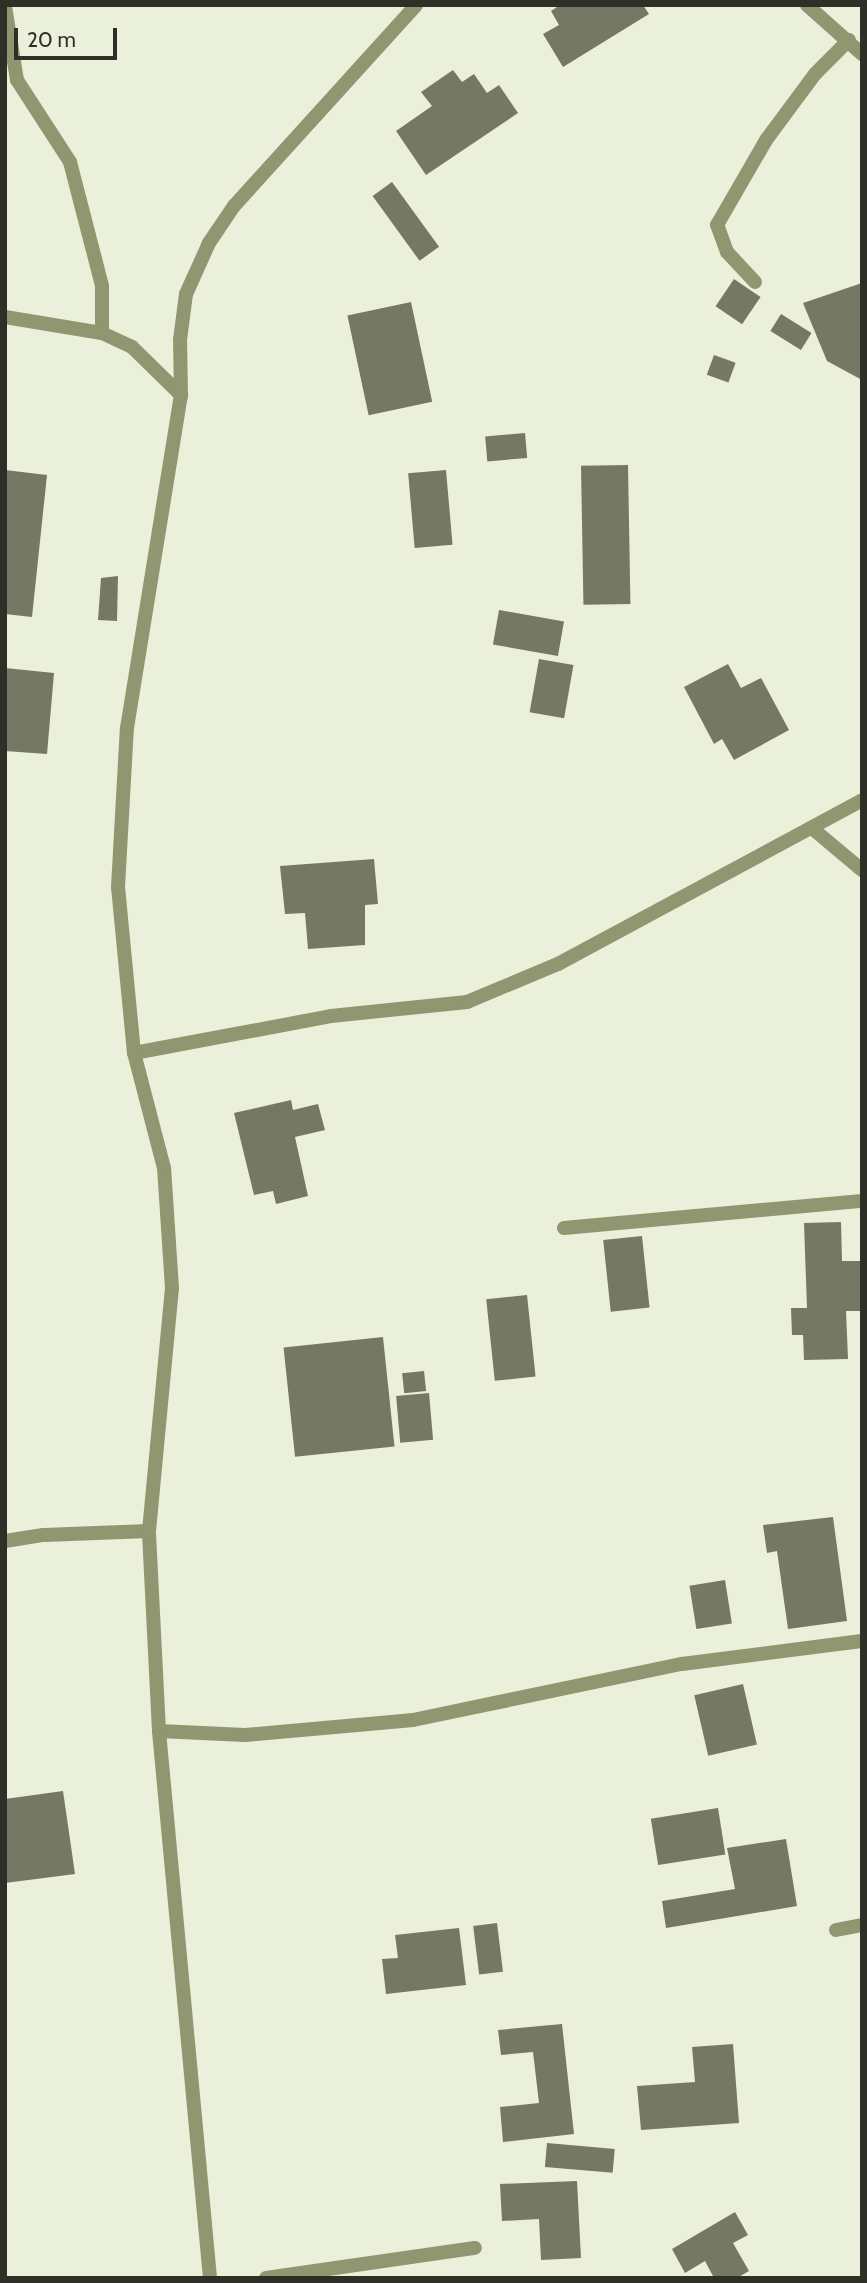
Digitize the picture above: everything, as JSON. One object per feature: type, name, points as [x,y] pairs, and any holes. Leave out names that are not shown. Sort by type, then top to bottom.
[{"type":"street","points":[[210,2278],[159,1731],[149,1531],[172,1288],[164,1168],[134,1053],[118,887],[127,728],[181,395],[180,340],[186,294],[209,243],[234,206],[416,5]]},
{"type":"street","points":[[807,5],[862,54]]},
{"type":"street","points":[[5,6],[11,78],[70,163],[102,286],[102,333]]},
{"type":"street","points":[[755,282],[727,252],[717,225],[766,140],[815,74],[849,40]]},
{"type":"street","points":[[5,317],[102,333],[132,347],[181,395]]},
{"type":"street","points":[[134,1053],[331,1016],[467,1002],[558,964],[813,829],[862,800]]},
{"type":"street","points":[[813,829],[862,870]]},
{"type":"street","points":[[564,1228],[862,1201]]},
{"type":"street","points":[[5,1541],[44,1535],[149,1531]]},
{"type":"street","points":[[159,1731],[245,1735],[413,1720],[682,1664],[862,1641]]},
{"type":"street","points":[[836,1930],[862,1925]]},
{"type":"street","points":[[266,2278],[475,2248]]},
{"type":"building","points":[[560,5],[643,5],[649,14],[563,67],[543,34],[559,25],[551,11]]},
{"type":"building","points":[[453,70],[462,82],[474,74],[487,93],[499,85],[518,113],[426,175],[396,131],[432,106],[421,92]]},
{"type":"building","points":[[392,182],[439,247],[420,261],[373,196]]},
{"type":"building","points":[[734,279],[761,297],[742,324],[716,306]]},
{"type":"building","points":[[862,283],[862,380],[827,361],[803,303]]},
{"type":"building","points":[[411,302],[432,402],[369,415],[347,316]]},
{"type":"building","points":[[781,314],[812,333],[801,350],[770,331]]},
{"type":"building","points":[[714,355],[736,363],[728,383],[707,375]]},
{"type":"building","points":[[525,433],[527,458],[487,461],[485,436]]},
{"type":"building","points":[[628,465],[630,604],[583,605],[581,466]]},
{"type":"building","points":[[5,470],[47,475],[32,617],[5,614]]},
{"type":"building","points":[[446,470],[453,545],[415,548],[408,473]]},
{"type":"building","points":[[118,576],[117,621],[98,620],[101,578]]},
{"type":"building","points":[[499,610],[564,621],[558,656],[493,644]]},
{"type":"building","points":[[539,659],[573,665],[564,718],[530,712]]},
{"type":"building","points":[[728,664],[741,688],[761,678],[789,730],[734,760],[722,739],[714,744],[684,687]]},
{"type":"building","points":[[5,668],[54,673],[47,754],[5,751]]},
{"type":"building","points":[[374,859],[378,904],[365,905],[365,945],[308,949],[305,913],[285,914],[280,866]]},
{"type":"building","points":[[291,1100],[293,1110],[318,1104],[325,1130],[295,1137],[308,1196],[276,1204],[273,1191],[254,1195],[234,1113]]},
{"type":"building","points":[[841,1222],[842,1261],[861,1261],[862,1311],[846,1311],[848,1359],[804,1360],[803,1335],[792,1335],[791,1308],[807,1308],[804,1223]]},
{"type":"building","points":[[642,1236],[650,1308],[611,1312],[603,1240]]},
{"type":"building","points":[[527,1295],[536,1377],[495,1381],[486,1299]]},
{"type":"building","points":[[383,1337],[394,1446],[295,1457],[284,1347]]},
{"type":"building","points":[[424,1371],[426,1391],[404,1393],[402,1373]]},
{"type":"building","points":[[429,1393],[433,1440],[400,1443],[396,1396]]},
{"type":"building","points":[[833,1517],[847,1621],[788,1629],[777,1551],[767,1553],[763,1525]]},
{"type":"building","points":[[725,1580],[732,1623],[696,1629],[689,1586]]},
{"type":"building","points":[[743,1684],[757,1744],[708,1756],[694,1695]]},
{"type":"building","points":[[63,1791],[75,1874],[5,1883],[5,1799]]},
{"type":"building","points":[[718,1808],[725,1854],[658,1865],[651,1819]]},
{"type":"building","points":[[786,1839],[797,1906],[666,1928],[662,1901],[735,1889],[727,1848]]},
{"type":"building","points":[[497,1923],[503,1972],[479,1975],[473,1926]]},
{"type":"building","points":[[459,1928],[466,1985],[386,1994],[382,1959],[398,1958],[395,1935]]},
{"type":"building","points":[[562,2024],[574,2134],[503,2142],[500,2107],[539,2103],[533,2052],[501,2055],[498,2030]]},
{"type":"building","points":[[733,2044],[739,2123],[641,2130],[637,2086],[695,2082],[692,2047]]},
{"type":"building","points":[[547,2143],[615,2149],[613,2173],[545,2167]]},
{"type":"building","points":[[577,2181],[581,2258],[541,2260],[539,2219],[502,2221],[500,2184]]},
{"type":"building","points":[[735,2212],[748,2235],[733,2243],[749,2271],[737,2278],[714,2278],[705,2261],[685,2273],[672,2249]]}]
